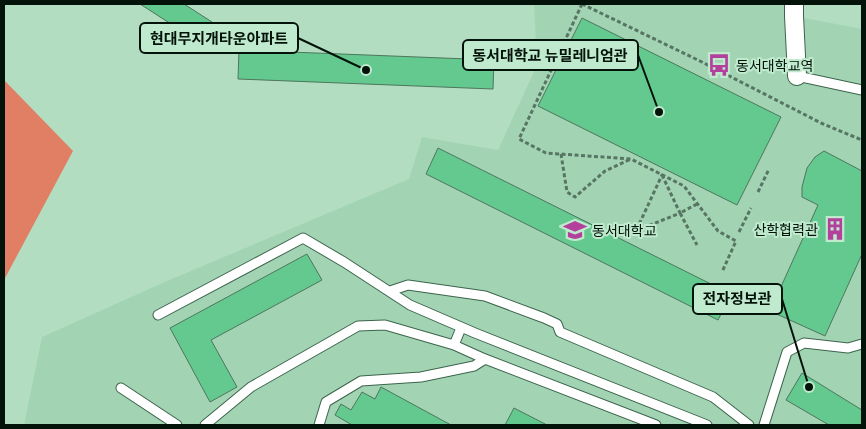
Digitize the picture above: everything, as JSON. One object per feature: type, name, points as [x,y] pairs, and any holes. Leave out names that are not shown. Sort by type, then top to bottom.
[{"type":"street","points":[[794,4],[797,76]]},
{"type":"lane","points":[[797,76],[862,90]]},
{"type":"lane","points":[[158,315],[303,238],[410,305],[462,328],[706,425]]},
{"type":"lane","points":[[390,292],[408,285],[485,296],[544,318],[557,324],[560,332],[713,397],[749,425]]},
{"type":"lane","points":[[205,425],[251,387],[358,326],[385,325],[454,345],[485,359],[656,425]]},
{"type":"lane","points":[[454,345],[462,328]]},
{"type":"lane","points":[[764,425],[787,352],[804,343],[848,348],[862,344]]},
{"type":"lane","points":[[319,425],[326,402],[361,381],[421,377],[474,366],[485,359]]},
{"type":"lane","points":[[121,388],[176,425]]},
{"type":"path","points":[[722,272],[736,242],[718,231],[684,186],[631,159],[546,153],[518,139],[582,4],[702,62],[821,123],[862,140]]},
{"type":"path","points":[[561,154],[567,192],[575,197],[605,172],[631,159]]},
{"type":"path","points":[[758,192],[769,169]]},
{"type":"path","points":[[662,175],[636,231],[697,204]]},
{"type":"path","points":[[662,175],[697,245]]},
{"type":"path","points":[[739,232],[751,208]]},
{"type":"shaded area","name":"동서대학교","points":[[534,4],[795,4],[794,16],[862,29],[862,425],[24,425],[42,337],[167,281],[409,179],[422,137],[498,150],[537,65]]},
{"type":"shaded area","points":[[4,80],[73,151],[4,280]]},
{"type":"building","points":[[140,4],[184,4],[212,22],[199,42]]},
{"type":"building","points":[[582,18],[781,117],[737,205],[538,106]]},
{"type":"building","points":[[239,50],[494,60],[493,89],[238,79]]},
{"type":"building","points":[[438,148],[731,294],[718,320],[426,174]]},
{"type":"building","name":"산학협력관","points":[[824,151],[862,171],[862,254],[825,336],[770,311],[818,205],[802,197],[802,187],[807,168],[815,157]]},
{"type":"building","points":[[307,254],[322,280],[211,340],[237,387],[210,402],[170,328]]},
{"type":"building","points":[[802,373],[862,410],[862,425],[829,425],[786,400]]},
{"type":"building","points":[[381,387],[451,425],[352,425],[335,415],[341,404],[351,410],[362,392],[375,399]]},
{"type":"building","points":[[514,408],[547,425],[505,425]]},
{"type":"place","name":"동서대학교역","points":[[719,65]]},
{"type":"place","name":"현대무지개타운아파트","points":[[366,70]]},
{"type":"place","name":"동서대학교 뉴밀레니엄관","points":[[659,112]]},
{"type":"place","name":"산학협력관","points":[[835,229]]},
{"type":"place","name":"동서대학교","points":[[575,230]]},
{"type":"place","name":"전자정보관","points":[[809,387]]}]
